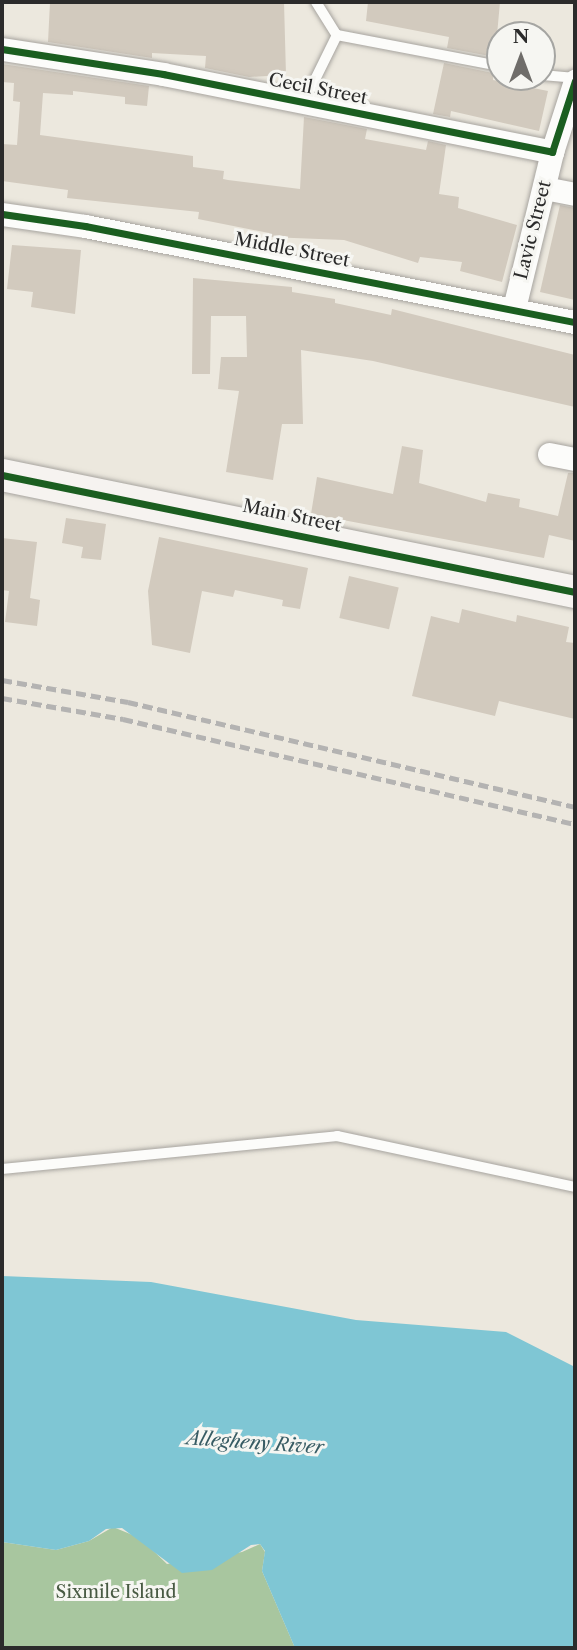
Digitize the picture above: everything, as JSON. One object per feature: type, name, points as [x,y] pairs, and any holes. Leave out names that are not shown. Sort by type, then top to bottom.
[{"type":"main road","name":"Main Street","points":[[2,475],[575,592]]},
{"type":"street","name":"Cecil Street","points":[[2,49],[304,102],[552,152]]},
{"type":"street","points":[[552,152],[575,80]]},
{"type":"street","name":"Lavic Street","points":[[514,309],[552,152]]},
{"type":"street","points":[[544,188],[575,194]]},
{"type":"street","name":"Middle Street","points":[[2,214],[575,322]]},
{"type":"street","points":[[550,454],[575,459]]},
{"type":"lane","points":[[316,2],[337,35],[486,63]]},
{"type":"lane","points":[[304,102],[337,35]]},
{"type":"lane","points":[[556,77],[575,80]]},
{"type":"lane","points":[[2,1169],[337,1136],[575,1187]]},
{"type":"green space","name":"Sixmile Island","points":[[113,1527],[140,1538],[167,1564],[242,1552],[260,1544],[265,1552],[262,1571],[295,1648],[2,1648],[2,1542],[56,1550],[89,1541]]},
{"type":"water","name":"Allegheny River","points":[[2,1276],[151,1282],[356,1320],[506,1332],[575,1367],[575,1648],[295,1648],[262,1571],[265,1551],[260,1544],[251,1545],[212,1570],[182,1573],[122,1528],[106,1529],[89,1541],[56,1550],[2,1542]]},
{"type":"building","points":[[50,2],[284,2],[286,75],[249,77],[205,68],[206,56],[152,53],[152,58],[48,42]]},
{"type":"building","points":[[368,2],[500,2],[498,21],[486,21],[486,55],[447,48],[449,37],[366,21]]},
{"type":"building","points":[[444,63],[486,72],[486,91],[548,91],[539,131],[451,111],[450,117],[433,114]]},
{"type":"building","points":[[2,64],[149,86],[147,106],[125,104],[125,97],[73,91],[73,95],[43,93],[40,135],[193,156],[193,167],[224,171],[223,179],[228,180],[300,189],[304,117],[367,129],[365,139],[426,150],[428,141],[446,145],[439,194],[459,197],[458,208],[517,225],[502,282],[460,271],[462,262],[420,257],[418,263],[344,240],[269,237],[269,233],[198,219],[199,212],[67,198],[68,190],[2,181],[2,144],[17,145],[20,102],[13,101],[14,83],[2,82]]},
{"type":"building","points":[[560,205],[575,208],[575,300],[540,292]]},
{"type":"building","points":[[12,245],[81,250],[75,314],[31,307],[33,292],[7,289]]},
{"type":"building","points":[[193,278],[292,287],[292,292],[335,299],[335,303],[391,315],[392,309],[575,355],[575,407],[373,361],[301,350],[303,424],[282,424],[273,480],[226,472],[239,391],[218,389],[221,357],[247,357],[246,316],[211,316],[210,374],[192,374]]},
{"type":"building","points":[[402,446],[423,450],[419,483],[486,502],[488,493],[520,499],[519,507],[558,516],[568,473],[575,473],[575,541],[549,535],[544,558],[311,514],[317,477],[393,494]]},
{"type":"building","points":[[66,518],[106,524],[101,560],[81,558],[83,547],[62,543]]},
{"type":"building","points":[[159,537],[308,568],[300,609],[282,606],[283,600],[235,590],[233,597],[202,591],[190,653],[152,645],[148,591]]},
{"type":"building","points":[[2,538],[37,542],[30,598],[40,600],[37,626],[5,622],[9,591],[2,590]]},
{"type":"building","points":[[349,576],[399,587],[389,629],[339,618]]},
{"type":"building","points":[[462,609],[516,622],[517,615],[569,627],[566,642],[575,643],[575,719],[499,701],[495,716],[412,696],[431,616],[459,623]]},
{"type":"railway","points":[[2,680],[128,702],[575,807]]},
{"type":"railway","points":[[2,698],[123,719],[575,824]]},
{"type":"cycle path","points":[[2,49],[163,74],[552,152],[575,81]]},
{"type":"cycle path","points":[[2,214],[85,226],[575,322]]},
{"type":"cycle path","points":[[2,475],[575,592]]}]
